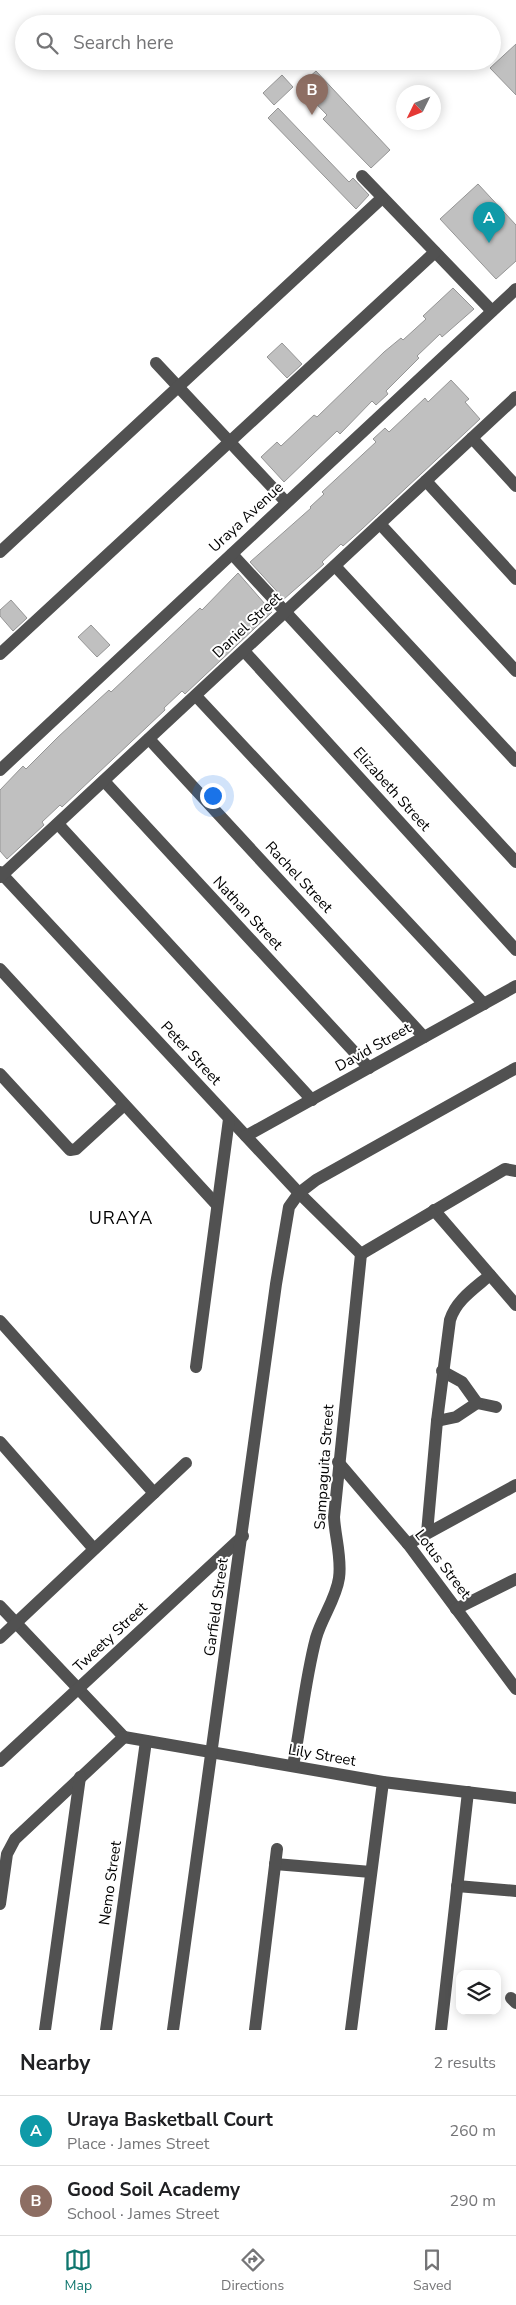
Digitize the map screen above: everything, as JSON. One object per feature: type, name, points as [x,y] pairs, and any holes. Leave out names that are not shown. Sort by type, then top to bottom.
[{"type":"street","points":[[362,176],[492,311]]},
{"type":"street","points":[[0,552],[382,198]]},
{"type":"street","points":[[0,654],[435,252]]},
{"type":"street","name":"Uraya Avenue","points":[[0,770],[516,289]]},
{"type":"street","points":[[156,363],[286,502]]},
{"type":"street","name":"Daniel Street","points":[[1,874],[58,824],[516,397]]},
{"type":"street","points":[[472,438],[516,486]]},
{"type":"street","points":[[426,481],[516,579]]},
{"type":"street","points":[[380,524],[516,671]]},
{"type":"street","points":[[232,554],[516,862]]},
{"type":"street","points":[[335,566],[516,761]]},
{"type":"street","name":"Elizabeth Street","points":[[244,651],[516,950]]},
{"type":"street","points":[[196,696],[484,1004]]},
{"type":"street","name":"Rachel Street","points":[[149,739],[424,1037]]},
{"type":"street","name":"Nathan Street","points":[[104,781],[369,1068]]},
{"type":"street","points":[[58,824],[312,1100]]},
{"type":"street","name":"Peter Street","points":[[1,874],[299,1193],[361,1254]]},
{"type":"street","points":[[0,969],[216,1204]]},
{"type":"street","name":"David Street","points":[[246,1136],[516,986]]},
{"type":"street","points":[[299,1193],[329,1172],[516,1068]]},
{"type":"street","points":[[0,1074],[70,1150],[76,1149],[124,1105]]},
{"type":"street","points":[[196,1367],[216,1204],[230,1119]]},
{"type":"street","points":[[361,1254],[505,1169],[514,1170]]},
{"type":"street","name":"Garfield Street","points":[[173,2030],[210,1752],[243,1536],[287,1215],[289,1207],[299,1193]]},
{"type":"street","points":[[434,1210],[516,1305]]},
{"type":"street","name":"Sampaguita Street","points":[[293,1766],[316,1638],[336,1593],[339,1578],[340,1562],[334,1534],[334,1517],[338,1462],[361,1254]]},
{"type":"street","points":[[427,1533],[436,1421],[442,1371],[453,1310],[461,1300],[490,1275]]},
{"type":"street","points":[[0,1320],[154,1493]]},
{"type":"street","points":[[442,1371],[462,1382],[477,1403],[496,1407]]},
{"type":"street","points":[[436,1421],[456,1417],[477,1403]]},
{"type":"street","points":[[0,1442],[94,1549]]},
{"type":"street","name":"Lotus Street","points":[[338,1462],[408,1544],[516,1689]]},
{"type":"street","points":[[0,1638],[186,1463]]},
{"type":"street","points":[[408,1544],[516,1485]]},
{"type":"street","name":"Tweety Street","points":[[0,1761],[243,1536]]},
{"type":"street","points":[[456,1609],[516,1578]]},
{"type":"street","points":[[0,1606],[124,1737],[12,1843],[7,1854],[0,1904]]},
{"type":"street","name":"Lily Street","points":[[124,1737],[383,1782],[516,1798]]},
{"type":"street","name":"Nemo Street","points":[[106,2030],[146,1741]]},
{"type":"street","points":[[45,2030],[80,1777]]},
{"type":"street","points":[[351,2030],[383,1782]]},
{"type":"street","points":[[441,2030],[468,1792]]},
{"type":"street","points":[[255,2030],[277,1849]]},
{"type":"street","points":[[275,1864],[371,1872]]},
{"type":"street","points":[[457,1886],[516,1891]]},
{"type":"building","points":[[516,44],[516,95],[492,70],[501,70],[501,58]]},
{"type":"building","points":[[316,71],[390,150],[371,168],[323,119],[327,115],[299,86]]},
{"type":"building","points":[[282,75],[293,87],[274,105],[263,93]]},
{"type":"building","points":[[278,108],[349,182],[353,178],[369,195],[356,209],[268,118]]},
{"type":"building","points":[[478,184],[516,225],[516,261],[496,279],[440,219]]},
{"type":"building","points":[[453,288],[474,309],[442,337],[440,334],[417,356],[419,358],[386,391],[388,394],[376,405],[372,401],[340,434],[337,431],[284,482],[261,457],[277,442],[281,446],[314,415],[317,417],[384,352],[401,338],[403,340],[426,319],[423,316]]},
{"type":"building","points":[[282,343],[302,364],[287,378],[267,357]]},
{"type":"building","points":[[451,380],[469,399],[465,402],[480,419],[362,529],[343,546],[341,544],[322,562],[324,564],[284,599],[250,562],[311,508],[324,494],[322,492],[376,442],[373,439],[385,428],[389,432],[425,398],[428,402]]},
{"type":"building","points":[[238,573],[272,612],[185,694],[182,691],[164,708],[165,710],[62,807],[60,805],[42,822],[44,825],[7,859],[0,851],[0,790],[23,766],[26,769],[58,737],[109,690],[111,692],[200,608],[202,610]]},
{"type":"building","points":[[11,600],[27,618],[13,631],[0,616],[0,610]]},
{"type":"building","points":[[91,625],[110,645],[97,657],[78,637]]},
{"type":"place","name":"Good Soil Academy","points":[[312,115]]},
{"type":"place","name":"Uraya Basketball Court","points":[[489,243]]},
{"type":"district","name":"URAYA","points":[[121,1218]]}]
